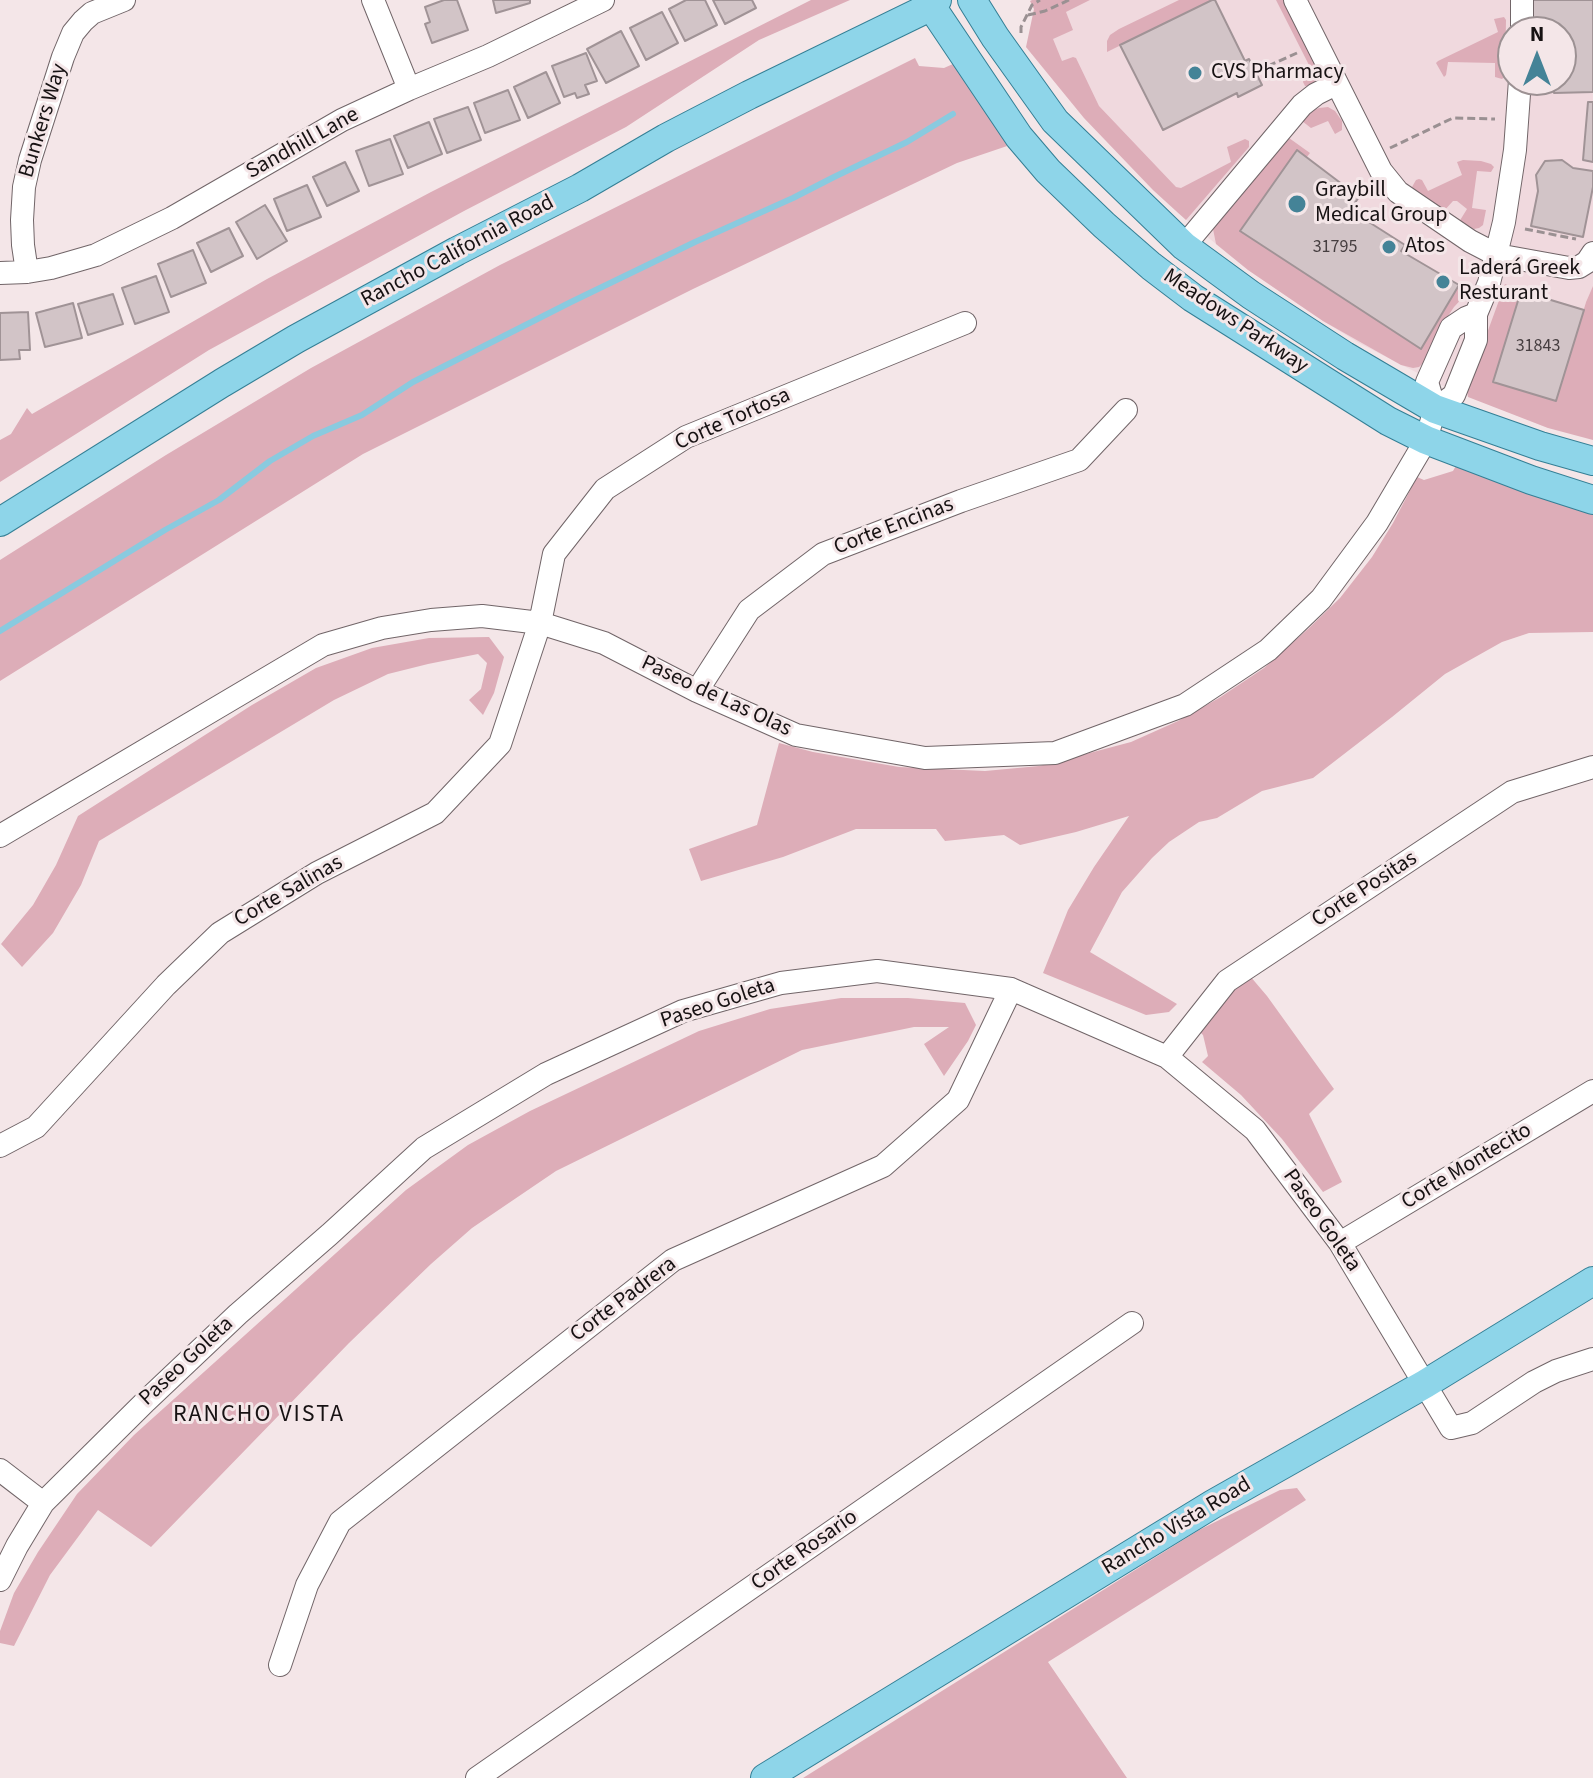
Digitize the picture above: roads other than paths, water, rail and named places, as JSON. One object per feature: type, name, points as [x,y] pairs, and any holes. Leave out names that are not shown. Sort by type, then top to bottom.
[{"type":"main road","name":"Rancho California Road","points":[[0,522],[296,339],[580,188],[666,138],[931,2],[981,3]]},
{"type":"main road","name":"Meadows Parkway","points":[[931,2],[1019,137],[1048,171],[1104,225],[1193,298],[1388,421],[1426,440],[1593,500]]},
{"type":"main road","name":"Meadows Parkway","points":[[981,3],[995,37],[1055,121],[1184,246],[1251,295],[1435,409],[1593,461]]},
{"type":"main road","name":"Rancho Vista Road","points":[[765,1778],[1213,1504],[1425,1384],[1593,1281]]},
{"type":"street","name":"Bunkers Way","points":[[27,272],[22,220],[24,187],[63,57],[73,33],[83,21],[92,13],[124,0]]},
{"type":"street","points":[[373,0],[409,89]]},
{"type":"street","points":[[1295,0],[1390,184],[1422,210],[1497,255],[1569,268],[1587,262],[1588,247]]},
{"type":"street","name":"Sandhill Lane","points":[[0,273],[51,268],[96,255],[172,218],[342,120],[488,56],[587,3]]},
{"type":"street","points":[[1184,246],[1302,105],[1336,84]]},
{"type":"street","points":[[1435,409],[1454,395],[1476,340],[1476,314],[1497,255],[1514,159],[1519,96]]},
{"type":"street","name":"Corte Tortosa","points":[[540,623],[554,554],[605,489],[686,437],[965,323]]},
{"type":"street","name":"Paseo de Las Olas","points":[[0,836],[323,645],[382,628],[431,620],[482,616],[540,623],[604,643],[697,691],[796,735],[925,758],[1055,753],[1185,705],[1268,650],[1321,599],[1377,523],[1426,440],[1435,409]]},
{"type":"street","name":"Corte Encinas","points":[[697,691],[749,610],[823,554],[1079,460],[1126,410]]},
{"type":"street","name":"Corte Salinas","points":[[0,1146],[36,1127],[166,985],[220,933],[317,873],[435,813],[500,744],[540,623]]},
{"type":"street","name":"Corte Positas","points":[[1167,1057],[1227,981],[1512,792],[1593,767]]},
{"type":"street","name":"Paseo Goleta","points":[[0,1580],[43,1503],[227,1325],[424,1148],[546,1074],[683,1011],[781,983],[877,971],[1011,989],[1167,1057],[1255,1130],[1340,1243],[1451,1428],[1472,1423],[1556,1371],[1593,1359]]},
{"type":"street","name":"Corte Padrera","points":[[280,1665],[307,1585],[340,1522],[673,1260],[883,1166],[958,1100],[1011,989]]},
{"type":"street","name":"Corte Montecito","points":[[1340,1243],[1593,1091]]},
{"type":"street","name":"Corte Rosario","points":[[477,1778],[1132,1323]]},
{"type":"street","points":[[0,1470],[43,1503]]},
{"type":"waterway","points":[[0,631],[219,500],[270,461],[313,436],[362,415],[413,382],[571,302],[907,142],[953,114]]},
{"type":"place","name":"CVS Pharmacy","points":[[1195,73]]},
{"type":"place","name":"Graybill Medical Group","points":[[1297,204]]},
{"type":"place","name":"Atos","points":[[1389,247]]},
{"type":"place","name":"Laderá Greek Resturant","points":[[1443,282]]},
{"type":"district","name":"RANCHO VISTA","points":[[259,1416]]}]
